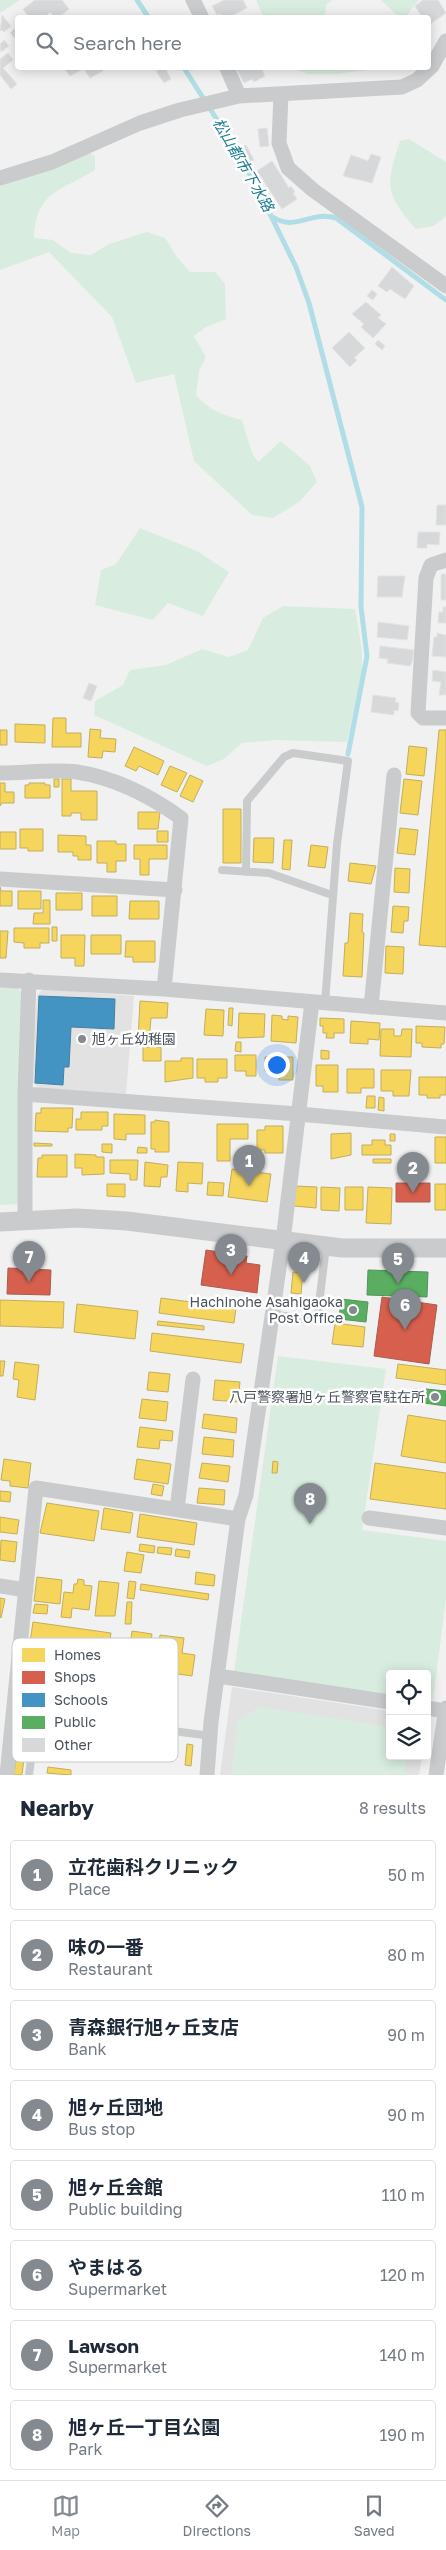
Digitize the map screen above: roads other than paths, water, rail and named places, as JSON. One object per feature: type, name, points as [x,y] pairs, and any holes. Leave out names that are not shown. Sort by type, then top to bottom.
[{"type":"street","points":[[193,0],[200,15]]},
{"type":"street","points":[[431,67],[446,41]]},
{"type":"street","points":[[228,70],[240,96]]},
{"type":"street","points":[[0,178],[52,162],[140,124],[180,110],[240,96],[402,87],[417,80],[428,70]]},
{"type":"street","points":[[281,94],[279,143],[288,168],[313,190],[446,286]]},
{"type":"street","points":[[446,560],[431,565],[426,578],[418,713],[423,718],[446,718]]},
{"type":"street","points":[[0,773],[75,772],[112,780],[155,799],[181,818],[164,989]]},
{"type":"street","points":[[371,1007],[394,775]]},
{"type":"street","points":[[0,879],[175,890]]},
{"type":"street","points":[[0,980],[29,980],[164,989],[446,1013]]},
{"type":"street","points":[[25,1220],[25,1094],[29,980]]},
{"type":"street","points":[[208,1775],[218,1676],[238,1519],[246,1494],[283,1241],[298,1114],[319,1003]]},
{"type":"street","points":[[25,1094],[446,1127]]},
{"type":"street","points":[[0,1222],[77,1218],[127,1220],[326,1246],[392,1250],[446,1248]]},
{"type":"street","points":[[177,1509],[193,1380]]},
{"type":"street","points":[[21,1638],[36,1488],[238,1519]]},
{"type":"street","points":[[369,1518],[446,1528]]},
{"type":"street","points":[[0,1586],[26,1590]]},
{"type":"street","points":[[218,1676],[386,1701]]},
{"type":"street","points":[[431,1708],[446,1709],[436,1775]]},
{"type":"street","points":[[6,1775],[12,1721]]},
{"type":"lane","points":[[246,872],[247,801],[284,756],[293,753],[348,761],[319,1003]]},
{"type":"lane","points":[[222,870],[269,873],[332,895]]},
{"type":"lane","points":[[272,1314],[317,1321],[326,1246]]},
{"type":"lane","points":[[178,1732],[211,1736]]},
{"type":"lane","points":[[30,1775],[31,1762]]},
{"type":"waterway","name":"松山都市下水路","points":[[137,0],[147,15]]},
{"type":"waterway","name":"松山都市下水路","points":[[185,70],[242,159],[271,216],[280,221],[288,222],[327,216],[336,218],[446,300]]},
{"type":"waterway","points":[[271,216],[296,267],[309,303],[362,507],[361,607],[367,656],[348,754]]},
{"type":"place","name":"旭ヶ丘幼稚園","points":[[82,1039]]},
{"type":"place","name":"立花歯科クリニック","points":[[249,1186]]},
{"type":"place","name":"味の一番","points":[[413,1193]]},
{"type":"place","name":"青森銀行旭ヶ丘支店","points":[[231,1275]]},
{"type":"place","name":"Lawson","points":[[29,1282]]},
{"type":"place","name":"旭ヶ丘団地","points":[[304,1283]]},
{"type":"place","name":"旭ヶ丘会館","points":[[398,1284]]},
{"type":"place","name":"Hachinohe Asahigaoka Post Office","points":[[353,1310]]},
{"type":"place","name":"やまはる","points":[[405,1330]]},
{"type":"place","name":"八戸警察署旭ヶ丘警察官駐在所","points":[[435,1397]]},
{"type":"place","name":"旭ヶ丘一丁目公園","points":[[310,1524]]}]
